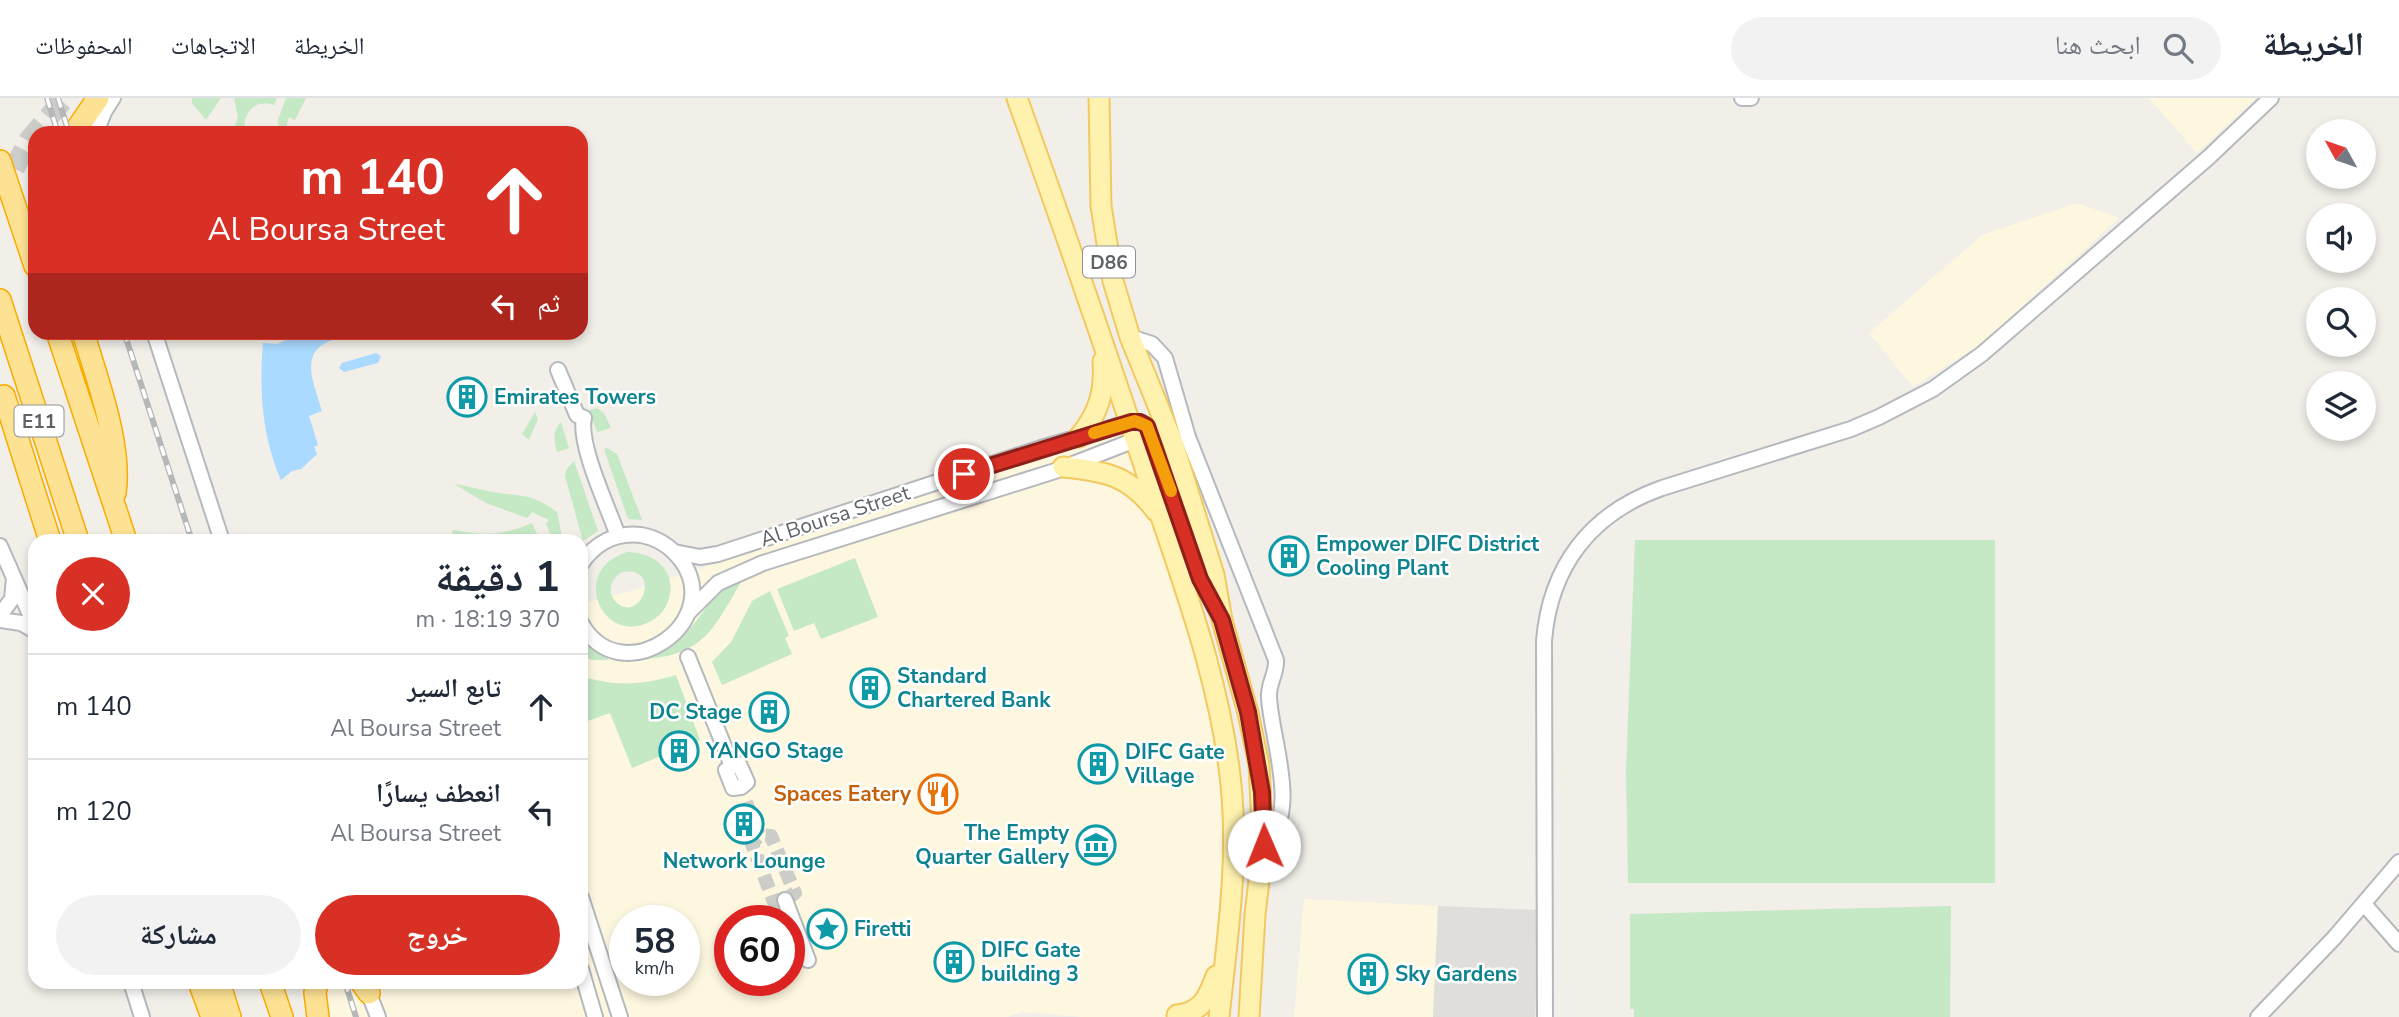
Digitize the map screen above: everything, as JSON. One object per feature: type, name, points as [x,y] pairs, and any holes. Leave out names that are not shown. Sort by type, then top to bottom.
[{"type":"highway","points":[[79,126],[99,98]]},
{"type":"highway","points":[[0,161],[28,245]]},
{"type":"highway","name":"E11","points":[[0,300],[76,534]]},
{"type":"highway","name":"E11","points":[[60,340],[124,534]]},
{"type":"highway","points":[[85,340],[116,452],[117,477],[113,502]]},
{"type":"highway","points":[[4,396],[49,534]]},
{"type":"highway","points":[[202,989],[212,1017]]},
{"type":"highway","points":[[221,989],[230,1017]]},
{"type":"highway","points":[[272,989],[282,1017]]},
{"type":"highway","points":[[315,989],[318,1017]]},
{"type":"main road","name":"D86","points":[[1017,98],[1062,222],[1102,346],[1145,428],[1212,568],[1222,620],[1254,739],[1262,792],[1264,846],[1255,915],[1249,1017]]},
{"type":"main road","name":"D86","points":[[1099,98],[1100,184],[1104,228],[1114,281],[1130,337],[1162,520],[1210,671],[1223,729],[1233,817],[1233,871],[1219,1017]]},
{"type":"main road","points":[[1079,437],[1095,415],[1102,398],[1102,346]]},
{"type":"main road","points":[[1063,467],[1105,472],[1128,483],[1147,500],[1162,520]]},
{"type":"main road","points":[[1202,705],[1210,671]]},
{"type":"main road","points":[[1177,1015],[1195,1011],[1202,1005],[1224,964]]},
{"type":"street","points":[[98,126],[103,112],[113,98]]},
{"type":"street","points":[[1742,98],[1751,98]]},
{"type":"street","points":[[1545,1017],[1544,641],[1554,589],[1576,548],[1609,515],[1648,492],[1851,429],[1879,418],[1933,389],[1982,354],[2184,178],[2271,98]]},
{"type":"street","points":[[1130,337],[1152,344],[1165,358],[1188,437],[1276,660],[1269,696],[1283,809],[1278,830],[1264,846]]},
{"type":"street","points":[[157,340],[220,534]]},
{"type":"street","points":[[558,370],[579,421],[618,536]]},
{"type":"street","name":"Al Boursa Street","points":[[674,552],[700,557],[718,554],[1079,437],[1145,428]]},
{"type":"street","name":"Al Boursa Street","points":[[588,632],[609,648],[635,653],[649,650],[673,636],[688,614],[718,583],[763,564],[1063,467],[1145,428]]},
{"type":"street","points":[[588,555],[593,549],[618,536],[648,536],[662,542],[684,565],[690,580],[688,614]]},
{"type":"street","points":[[0,546],[28,612]]},
{"type":"street","points":[[14,577],[12,599],[0,617],[28,626]]},
{"type":"street","points":[[688,657],[732,766],[726,770],[733,788],[741,787],[746,802]]},
{"type":"street","points":[[2258,1017],[2364,904],[2399,862]]},
{"type":"street","points":[[785,900],[808,960]]},
{"type":"street","points":[[2364,904],[2399,944]]},
{"type":"street","points":[[588,919],[620,1017]]},
{"type":"street","points":[[133,989],[142,1017]]},
{"type":"street","points":[[367,989],[378,1017]]},
{"type":"street","points":[[587,989],[595,1017]]},
{"type":"shaded area","points":[[2149,98],[2256,98],[2197,153]]},
{"type":"shaded area","points":[[2077,203],[2119,218],[1981,344],[1913,387],[1869,333],[1982,235]]},
{"type":"shaded area","points":[[1144,423],[1226,691],[1242,777],[1242,864],[1228,1017],[1083,1017],[1022,1012],[1007,1017],[331,1017],[322,989],[588,989],[588,602],[631,591]]},
{"type":"shaded area","points":[[1304,899],[1438,906],[1433,1017],[1294,1017]]},
{"type":"shaded area","points":[[1438,906],[1540,910],[1535,1017],[1433,1017]]},
{"type":"green space","points":[[192,98],[221,98],[206,120],[192,103]]},
{"type":"green space","points":[[234,98],[277,98],[274,105],[260,104],[251,109],[244,126],[235,126],[238,117]]},
{"type":"green space","points":[[286,98],[306,98],[295,120],[289,117],[286,126],[279,126],[278,120]]},
{"type":"green space","points":[[597,408],[604,413],[611,428],[597,432],[589,410]]},
{"type":"green space","points":[[535,412],[538,419],[529,440],[522,434]]},
{"type":"green space","points":[[561,422],[569,448],[557,452],[554,436]]},
{"type":"green space","points":[[604,449],[617,454],[642,520],[628,519]]},
{"type":"green space","points":[[574,461],[598,531],[588,538],[588,534],[581,534],[565,476],[566,470]]},
{"type":"green space","points":[[454,484],[523,496],[543,503],[557,512],[562,534],[550,534],[546,524],[549,520],[532,512],[527,518],[486,503]]},
{"type":"green space","points":[[532,523],[537,534],[493,534]]},
{"type":"green space","points":[[453,530],[493,534],[452,534]]},
{"type":"green space","points":[[1635,540],[1995,540],[1995,883],[1628,883],[1626,770]]},
{"type":"green space","points":[[627,552],[638,553],[648,556],[663,567],[668,575],[670,595],[658,617],[634,627],[619,624],[607,616],[599,604],[596,589],[599,575],[609,562]],"holes":[[[622,572],[635,572],[642,577],[644,594],[633,606],[624,607],[612,597],[611,585]]]},
{"type":"green space","points":[[855,558],[878,617],[821,639],[814,623],[794,631],[777,589]]},
{"type":"green space","points":[[738,580],[740,584],[714,626],[695,645],[666,656],[647,659],[663,653],[675,644],[714,599]]},
{"type":"green space","points":[[770,591],[789,636],[785,638],[792,654],[722,685],[712,662],[731,642],[752,601]]},
{"type":"green space","points":[[588,644],[608,657],[608,660],[588,658]]},
{"type":"green space","points":[[676,675],[700,740],[632,768],[610,713],[588,721],[588,678],[605,682],[652,681]]},
{"type":"green space","points":[[1951,906],[1950,1017],[1634,1017],[1634,1009],[1630,1009],[1630,914]]},
{"type":"water","points":[[286,340],[333,340],[323,344],[312,360],[313,380],[322,411],[309,416],[318,445],[314,447],[317,454],[301,469],[292,471],[281,480],[266,430],[261,378],[263,343],[277,344]]},
{"type":"water","points":[[376,353],[381,356],[378,363],[344,372],[339,368],[342,363]]},
{"type":"tunnel","points":[[41,126],[65,98]]},
{"type":"tunnel","points":[[0,196],[28,142]]},
{"type":"tunnel","points":[[746,802],[759,835],[771,836],[795,893],[785,900],[774,902],[752,844],[759,835]]},
{"type":"railway","points":[[47,98],[56,126]]},
{"type":"railway","points":[[58,98],[67,126]]},
{"type":"railway","points":[[127,340],[190,534]]},
{"type":"railway","points":[[347,989],[356,1017]]},
{"type":"slow traffic","points":[[1094,433],[1135,421],[1144,423],[1150,429],[1171,491]]},
{"type":"place","name":"Emirates Towers","points":[[467,397]]},
{"type":"place","name":"Empower DIFC District Cooling Plant","points":[[1289,556]]},
{"type":"place","name":"Standard Chartered Bank","points":[[870,688]]},
{"type":"place","name":"DC Stage","points":[[769,712]]},
{"type":"place","name":"YANGO Stage","points":[[679,751]]},
{"type":"place","name":"DIFC Gate Village","points":[[1098,764]]},
{"type":"place","name":"Spaces Eatery","points":[[938,794]]},
{"type":"place","name":"Network Lounge","points":[[744,824]]},
{"type":"place","name":"The Empty Quarter Gallery","points":[[1096,845]]},
{"type":"place","name":"Firetti","points":[[827,929]]},
{"type":"place","name":"DIFC Gate building 3","points":[[954,962]]},
{"type":"place","name":"Sky Gardens","points":[[1368,974]]},
{"type":"route","points":[[964,474],[1131,422],[1144,423],[1150,429],[1200,579],[1222,620],[1248,712],[1259,765],[1264,846]]}]
